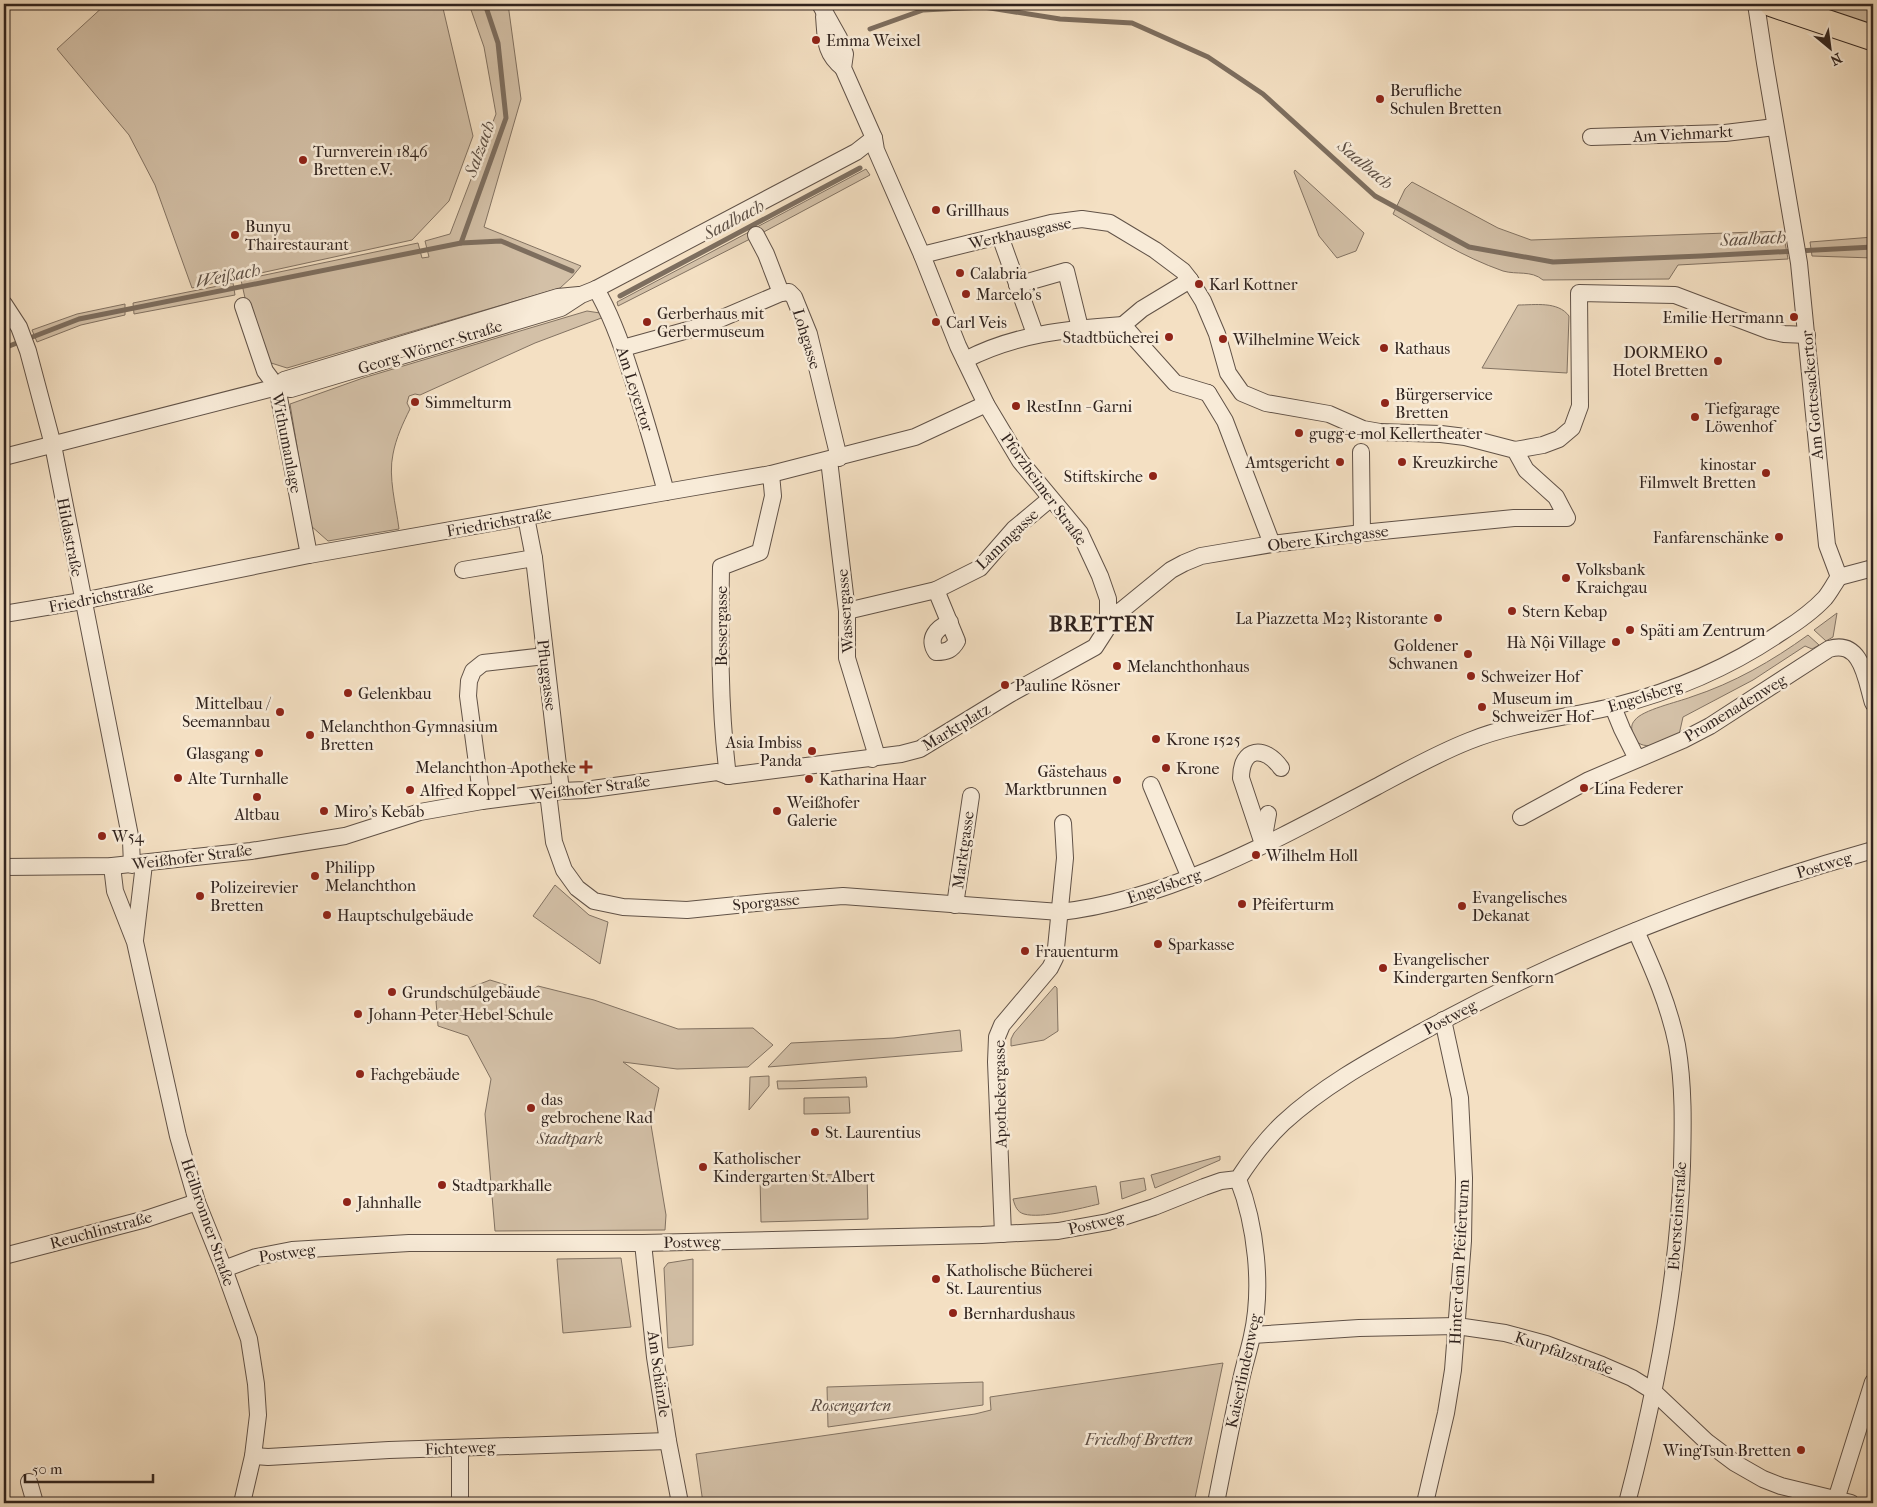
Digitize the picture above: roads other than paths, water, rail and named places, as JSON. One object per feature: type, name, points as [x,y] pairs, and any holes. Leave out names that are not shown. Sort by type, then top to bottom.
[{"type":"main road","points":[[1772,4],[1873,38]]},
{"type":"street","name":"Am Gottesackertor","points":[[1756,4],[1799,263],[1827,545],[1839,577]]},
{"type":"street","name":"Pforzheimer Straße","points":[[822,8],[826,44],[833,60],[843,68],[874,138],[876,150],[922,255],[958,346],[986,404],[1020,461],[1080,533],[1091,554],[1108,599],[1106,630],[1095,647],[1000,700]]},
{"type":"street","name":"Am Viehmarkt","points":[[1592,137],[1725,133],[1775,127]]},
{"type":"street","name":"Georg-Wörner-Straße","points":[[4,457],[277,387],[285,379],[441,331],[558,297],[588,292],[856,152],[874,138]]},
{"type":"street","name":"Werkhausgasse","points":[[922,255],[1052,222],[1082,219],[1110,223],[1155,250],[1183,271],[1190,280],[1203,301],[1217,334],[1228,373],[1242,394],[1266,403],[1329,414],[1363,428],[1380,432],[1449,435],[1494,443],[1515,450]]},
{"type":"street","name":"Lohgasse","points":[[756,235],[766,254],[781,293],[789,292],[794,297],[808,334],[834,459]]},
{"type":"street","points":[[1000,236],[1035,334]]},
{"type":"street","points":[[1017,285],[1066,271],[1080,328]]},
{"type":"street","points":[[966,360],[1012,340],[1035,334],[1123,325],[1142,310],[1190,280]]},
{"type":"street","name":"Am Leyertor","points":[[588,292],[612,319],[648,424],[666,492]]},
{"type":"street","points":[[623,348],[706,325],[781,293]]},
{"type":"street","points":[[1515,450],[1543,445],[1558,439],[1572,428],[1580,406],[1579,293],[1675,295],[1770,331],[1807,335]]},
{"type":"street","name":"Hildastraße","points":[[4,304],[19,327],[28,351],[52,445],[131,841],[138,864]]},
{"type":"street","name":"Withumanlage","points":[[244,306],[265,371],[277,387],[310,555]]},
{"type":"street","points":[[1123,325],[1175,383],[1208,393],[1225,421],[1272,544]]},
{"type":"street","points":[[1208,393],[1216,381],[1228,373]]},
{"type":"street","name":"Friedrichstraße","points":[[4,614],[82,601],[310,555],[771,474],[915,437],[986,404]]},
{"type":"street","name":"Obere Kirchgasse","points":[[1108,618],[1122,610],[1171,570],[1201,556],[1272,544],[1362,533],[1514,518],[1567,518],[1556,497],[1526,470],[1515,450]]},
{"type":"street","points":[[1361,452],[1362,533]]},
{"type":"street","name":"Wassergasse","points":[[834,459],[847,612],[847,658],[875,750],[872,759]]},
{"type":"street","name":"Bessergasse","points":[[728,776],[723,721],[720,637],[721,567],[760,552],[773,496],[771,474]]},
{"type":"street","name":"Lammgasse","points":[[847,612],[936,590],[980,568],[1014,529],[1050,499]]},
{"type":"street","name":"Pfluggasse","points":[[526,517],[534,558],[546,656],[554,792]]},
{"type":"street","points":[[463,570],[534,558]]},
{"type":"street","points":[[1839,577],[1873,568]]},
{"type":"street","name":"Engelsberg","points":[[1060,912],[1140,896],[1190,878],[1263,844],[1436,755],[1493,732],[1524,723],[1613,707],[1692,681],[1755,650],[1802,618],[1826,598],[1839,577]]},
{"type":"street","points":[[936,590],[950,622]]},
{"type":"street","name":"Promenadenweg","points":[[1521,817],[1589,780],[1683,740],[1710,726],[1829,649],[1845,647],[1854,653],[1859,660],[1873,703]]},
{"type":"street","points":[[482,801],[468,696],[469,680],[473,671],[482,664],[546,656]]},
{"type":"street","name":"Marktplatz","points":[[911,752],[920,749],[1000,700]]},
{"type":"street","points":[[1613,707],[1637,759]]},
{"type":"street","name":"Weißhofer Straße","points":[[4,867],[112,866],[250,851],[337,838],[420,812],[482,801],[584,790],[717,772],[728,776],[833,762],[872,759],[911,752]]},
{"type":"street","points":[[1263,844],[1241,778],[1241,766],[1249,754],[1260,752],[1270,756],[1281,768]]},
{"type":"street","points":[[1151,785],[1190,878]]},
{"type":"street","name":"Sporgasse","points":[[554,792],[554,842],[564,870],[577,888],[594,901],[623,907],[687,910],[843,896],[1060,912]]},
{"type":"street","name":"Marktgasse","points":[[955,905],[971,796]]},
{"type":"street","points":[[1263,844],[1268,814]]},
{"type":"street","name":"Apothekergasse","points":[[1002,1234],[996,1062],[997,1037],[1002,1025],[1053,964],[1055,958],[1065,858],[1063,823]]},
{"type":"street","name":"Postweg","points":[[224,1269],[256,1257],[292,1250],[408,1244],[643,1244],[1002,1234],[1058,1231],[1108,1222],[1154,1207],[1221,1181],[1238,1179],[1254,1155],[1283,1124],[1316,1096],[1356,1069],[1443,1020],[1494,994],[1714,900],[1873,850]]},
{"type":"street","name":"Heilbronner Straße","points":[[135,942],[138,864]]},
{"type":"street","name":"Heilbronner Straße","points":[[112,866],[115,891],[135,942],[178,1136],[197,1202],[249,1339],[254,1363],[258,1416],[253,1456],[242,1503]]},
{"type":"street","name":"Ebersteinstraße","points":[[1628,1503],[1645,1433],[1676,1254],[1683,1112],[1682,1080],[1670,1015],[1636,932]]},
{"type":"street","name":"Hinter dem Pfeiferturm","points":[[1425,1503],[1446,1413],[1453,1370],[1463,1241],[1463,1139],[1460,1098],[1443,1020]]},
{"type":"street","name":"Kaiserlindenweg","points":[[1216,1503],[1242,1373],[1253,1335],[1256,1302],[1256,1264],[1252,1224],[1246,1198],[1238,1179]]},
{"type":"street","name":"Reuchlinstraße","points":[[4,1256],[146,1219],[197,1202]]},
{"type":"street","name":"Am Schänzle","points":[[643,1244],[656,1357],[668,1441],[680,1503]]},
{"type":"street","name":"Kurpfalzstraße","points":[[1253,1335],[1359,1328],[1457,1326],[1505,1333],[1546,1344],[1632,1378],[1653,1391],[1707,1442],[1735,1463],[1763,1479],[1781,1486],[1841,1502]]},
{"type":"street","points":[[1841,1502],[1873,1382]]},
{"type":"street","name":"Fichteweg","points":[[253,1456],[268,1457],[668,1441]]},
{"type":"street","points":[[460,1448],[460,1503]]},
{"type":"street","points":[[29,1482],[36,1503]]},
{"type":"waterway","name":"Salzach","points":[[461,243],[506,118],[498,43],[485,4]]},
{"type":"waterway","points":[[1859,4],[1873,8]]},
{"type":"waterway","name":"Saalbach","points":[[870,29],[923,10],[984,7],[1060,19],[1132,23],[1208,57],[1263,94],[1375,196],[1469,247],[1553,262],[1873,247]]},
{"type":"waterway","name":"Saalbach","points":[[620,296],[860,168]]},
{"type":"waterway","name":"Weißach","points":[[4,348],[79,319],[461,243],[501,241],[572,271]]},
{"type":"place","name":"Emma Weixel","points":[[816,40]]},
{"type":"place","name":"Berufliche Schulen Bretten","points":[[1380,99]]},
{"type":"place","name":"Turnverein 1846 Bretten e.V.","points":[[303,160]]},
{"type":"place","name":"Grillhaus","points":[[936,210]]},
{"type":"place","name":"Bunyu Thairestaurant","points":[[235,235]]},
{"type":"place","name":"Calabria","points":[[960,273]]},
{"type":"place","name":"Karl Kottner","points":[[1199,284]]},
{"type":"place","name":"Marcelo's","points":[[966,294]]},
{"type":"place","name":"Emilie Herrmann","points":[[1794,317]]},
{"type":"place","name":"Gerberhaus mit Gerbermuseum","points":[[647,322]]},
{"type":"place","name":"Carl Veis","points":[[936,322]]},
{"type":"place","name":"Stadtbücherei","points":[[1169,337]]},
{"type":"place","name":"Wilhelmine Weick","points":[[1223,339]]},
{"type":"place","name":"Rathaus","points":[[1384,348]]},
{"type":"place","name":"DORMERO Hotel Bretten","points":[[1718,361]]},
{"type":"place","name":"Simmelturm","points":[[415,402]]},
{"type":"place","name":"Bürgerservice Bretten","points":[[1385,403]]},
{"type":"place","name":"RestInn - Garni","points":[[1016,406]]},
{"type":"place","name":"Tiefgarage Löwenhof","points":[[1695,417]]},
{"type":"place","name":"gugg-e-mol Kellertheater","points":[[1299,433]]},
{"type":"place","name":"Amtsgericht","points":[[1340,462]]},
{"type":"place","name":"Kreuzkirche","points":[[1402,462]]},
{"type":"place","name":"kinostar Filmwelt Bretten","points":[[1766,473]]},
{"type":"place","name":"Stiftskirche","points":[[1153,476]]},
{"type":"place","name":"Fanfarenschänke","points":[[1779,537]]},
{"type":"place","name":"Volksbank Kraichgau","points":[[1566,578]]},
{"type":"place","name":"Stern Kebap","points":[[1512,611]]},
{"type":"place","name":"La Piazzetta M23 Ristorante","points":[[1438,618]]},
{"type":"place","name":"Späti am Zentrum","points":[[1630,630]]},
{"type":"place","name":"Hà Nội Village","points":[[1616,642]]},
{"type":"place","name":"Goldener Schwanen","points":[[1468,654]]},
{"type":"place","name":"Melanchthonhaus","points":[[1117,666]]},
{"type":"place","name":"Schweizer Hof","points":[[1471,676]]},
{"type":"place","name":"Pauline Rösner","points":[[1005,685]]},
{"type":"place","name":"Gelenkbau","points":[[348,693]]},
{"type":"place","name":"Museum im Schweizer Hof","points":[[1482,707]]},
{"type":"place","name":"Mittelbau / Seemannbau","points":[[280,712]]},
{"type":"place","name":"Melanchthon-Gymnasium Bretten","points":[[310,735]]},
{"type":"place","name":"Krone 1525","points":[[1156,739]]},
{"type":"place","name":"Asia Imbiss Panda","points":[[812,751]]},
{"type":"place","name":"Glasgang","points":[[259,753]]},
{"type":"place","name":"Melanchthon-Apotheke","points":[[586,767]]},
{"type":"place","name":"Krone","points":[[1166,768]]},
{"type":"place","name":"Alte Turnhalle","points":[[178,778]]},
{"type":"place","name":"Katharina Haar","points":[[809,779]]},
{"type":"place","name":"Gästehaus Marktbrunnen","points":[[1117,780]]},
{"type":"place","name":"Lina Federer","points":[[1584,788]]},
{"type":"place","name":"Alfred Koppel","points":[[410,790]]},
{"type":"place","name":"Altbau","points":[[257,797]]},
{"type":"place","name":"Miro's Kebab","points":[[324,811]]},
{"type":"place","name":"Weißhofer Galerie","points":[[777,811]]},
{"type":"place","name":"W54","points":[[102,836]]},
{"type":"place","name":"Wilhelm Holl","points":[[1256,855]]},
{"type":"place","name":"Philipp Melanchthon","points":[[315,876]]},
{"type":"place","name":"Polizeirevier Bretten","points":[[200,896]]},
{"type":"place","name":"Pfeiferturm","points":[[1242,904]]},
{"type":"place","name":"Evangelisches Dekanat","points":[[1462,906]]},
{"type":"place","name":"Hauptschulgebäude","points":[[327,915]]},
{"type":"place","name":"Sparkasse","points":[[1158,944]]},
{"type":"place","name":"Frauenturm","points":[[1025,951]]},
{"type":"place","name":"Evangelischer Kindergarten Senfkorn","points":[[1383,968]]},
{"type":"place","name":"Grundschulgebäude","points":[[392,992]]},
{"type":"place","name":"Johann-Peter-Hebel-Schule","points":[[358,1014]]},
{"type":"place","name":"Fachgebäude","points":[[360,1074]]},
{"type":"place","name":"das gebrochene Rad","points":[[531,1108]]},
{"type":"place","name":"St. Laurentius","points":[[815,1132]]},
{"type":"place","name":"Katholischer Kindergarten St. Albert","points":[[703,1167]]},
{"type":"place","name":"Stadtparkhalle","points":[[442,1185]]},
{"type":"place","name":"Jahnhalle","points":[[347,1202]]},
{"type":"place","name":"Katholische Bücherei St. Laurentius","points":[[936,1279]]},
{"type":"place","name":"Bernhardushaus","points":[[953,1313]]},
{"type":"place","name":"WingTsun Bretten","points":[[1801,1450]]},
{"type":"district","name":"BRETTEN","points":[[1102,624]]},
{"type":"park label","name":"Stadtpark","points":[[570,1138]]},
{"type":"park label","name":"Rosengarten","points":[[851,1405]]},
{"type":"park label","name":"Friedhof Bretten","points":[[1139,1439]]}]
